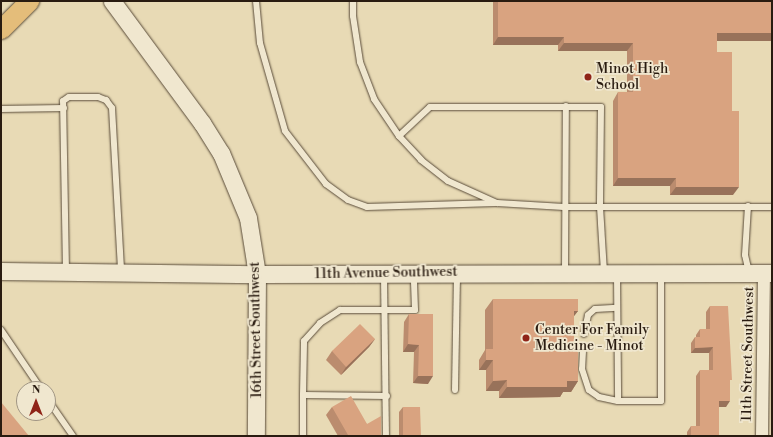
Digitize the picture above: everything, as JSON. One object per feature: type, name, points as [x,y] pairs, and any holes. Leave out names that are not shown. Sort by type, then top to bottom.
[{"type":"main road","points":[[1,28],[29,1]]},
{"type":"street","name":"16th Street Southwest","points":[[112,1],[202,123],[220,153],[248,218],[257,274],[256,436]]},
{"type":"street","name":"11th Avenue Southwest","points":[[1,271],[257,274],[384,274],[457,272],[762,272]]},
{"type":"street","name":"11th Street Southwest","points":[[762,272],[762,436]]},
{"type":"lane","points":[[256,1],[260,43],[285,131],[326,184],[348,200],[367,207],[497,203],[564,207],[772,207]]},
{"type":"lane","points":[[353,1],[353,16],[360,62],[374,99],[399,136],[421,160],[448,181],[497,203]]},
{"type":"lane","points":[[66,272],[63,101],[69,97],[90,97],[106,100],[112,108],[122,272]]},
{"type":"lane","points":[[564,272],[566,106]]},
{"type":"lane","points":[[399,136],[430,107],[601,107],[600,207],[617,308],[618,401]]},
{"type":"lane","points":[[1,109],[64,108]]},
{"type":"lane","points":[[748,206],[745,255],[762,272]]},
{"type":"lane","points":[[455,390],[457,272]]},
{"type":"lane","points":[[583,351],[582,369],[589,390],[599,397],[618,401],[662,401],[661,272]]},
{"type":"lane","points":[[303,436],[304,341],[320,323],[340,310],[415,310],[414,273]]},
{"type":"lane","points":[[384,274],[383,310],[387,396],[386,436]]},
{"type":"lane","points":[[584,334],[588,315],[595,309],[617,308]]},
{"type":"lane","points":[[1,330],[36,381]]},
{"type":"lane","points":[[303,395],[387,396]]},
{"type":"lane","points":[[56,412],[73,436]]},
{"type":"building","points":[[498,1],[772,1],[772,33],[717,33],[717,52],[732,52],[732,111],[739,111],[739,187],[676,187],[676,178],[618,178],[618,92],[633,92],[633,43],[564,43],[564,37],[498,37]]},
{"type":"building","name":"Center For Family Medicine - Minot","points":[[493,299],[578,299],[578,311],[574,311],[574,343],[578,343],[578,381],[567,381],[567,387],[507,387],[507,380],[493,381],[493,360],[486,360],[486,349],[493,349]]},
{"type":"building","points":[[710,306],[728,306],[732,380],[730,380],[730,401],[719,401],[719,436],[691,436],[691,426],[700,426],[700,370],[713,370],[713,347],[695,348],[695,337],[700,337],[700,329],[710,329]]},
{"type":"building","points":[[409,314],[433,314],[433,376],[418,376],[419,345],[408,344]]},
{"type":"building","points":[[360,324],[375,339],[346,367],[332,351]]},
{"type":"building","points":[[351,396],[367,424],[381,416],[381,436],[347,436],[348,435],[332,407]]},
{"type":"building","points":[[1,402],[29,436],[1,436]]},
{"type":"building","points":[[403,407],[420,407],[421,436],[403,436]]},
{"type":"place","name":"Minot High School","points":[[588,77]]},
{"type":"place","name":"Center For Family Medicine - Minot","points":[[526,338]]}]
